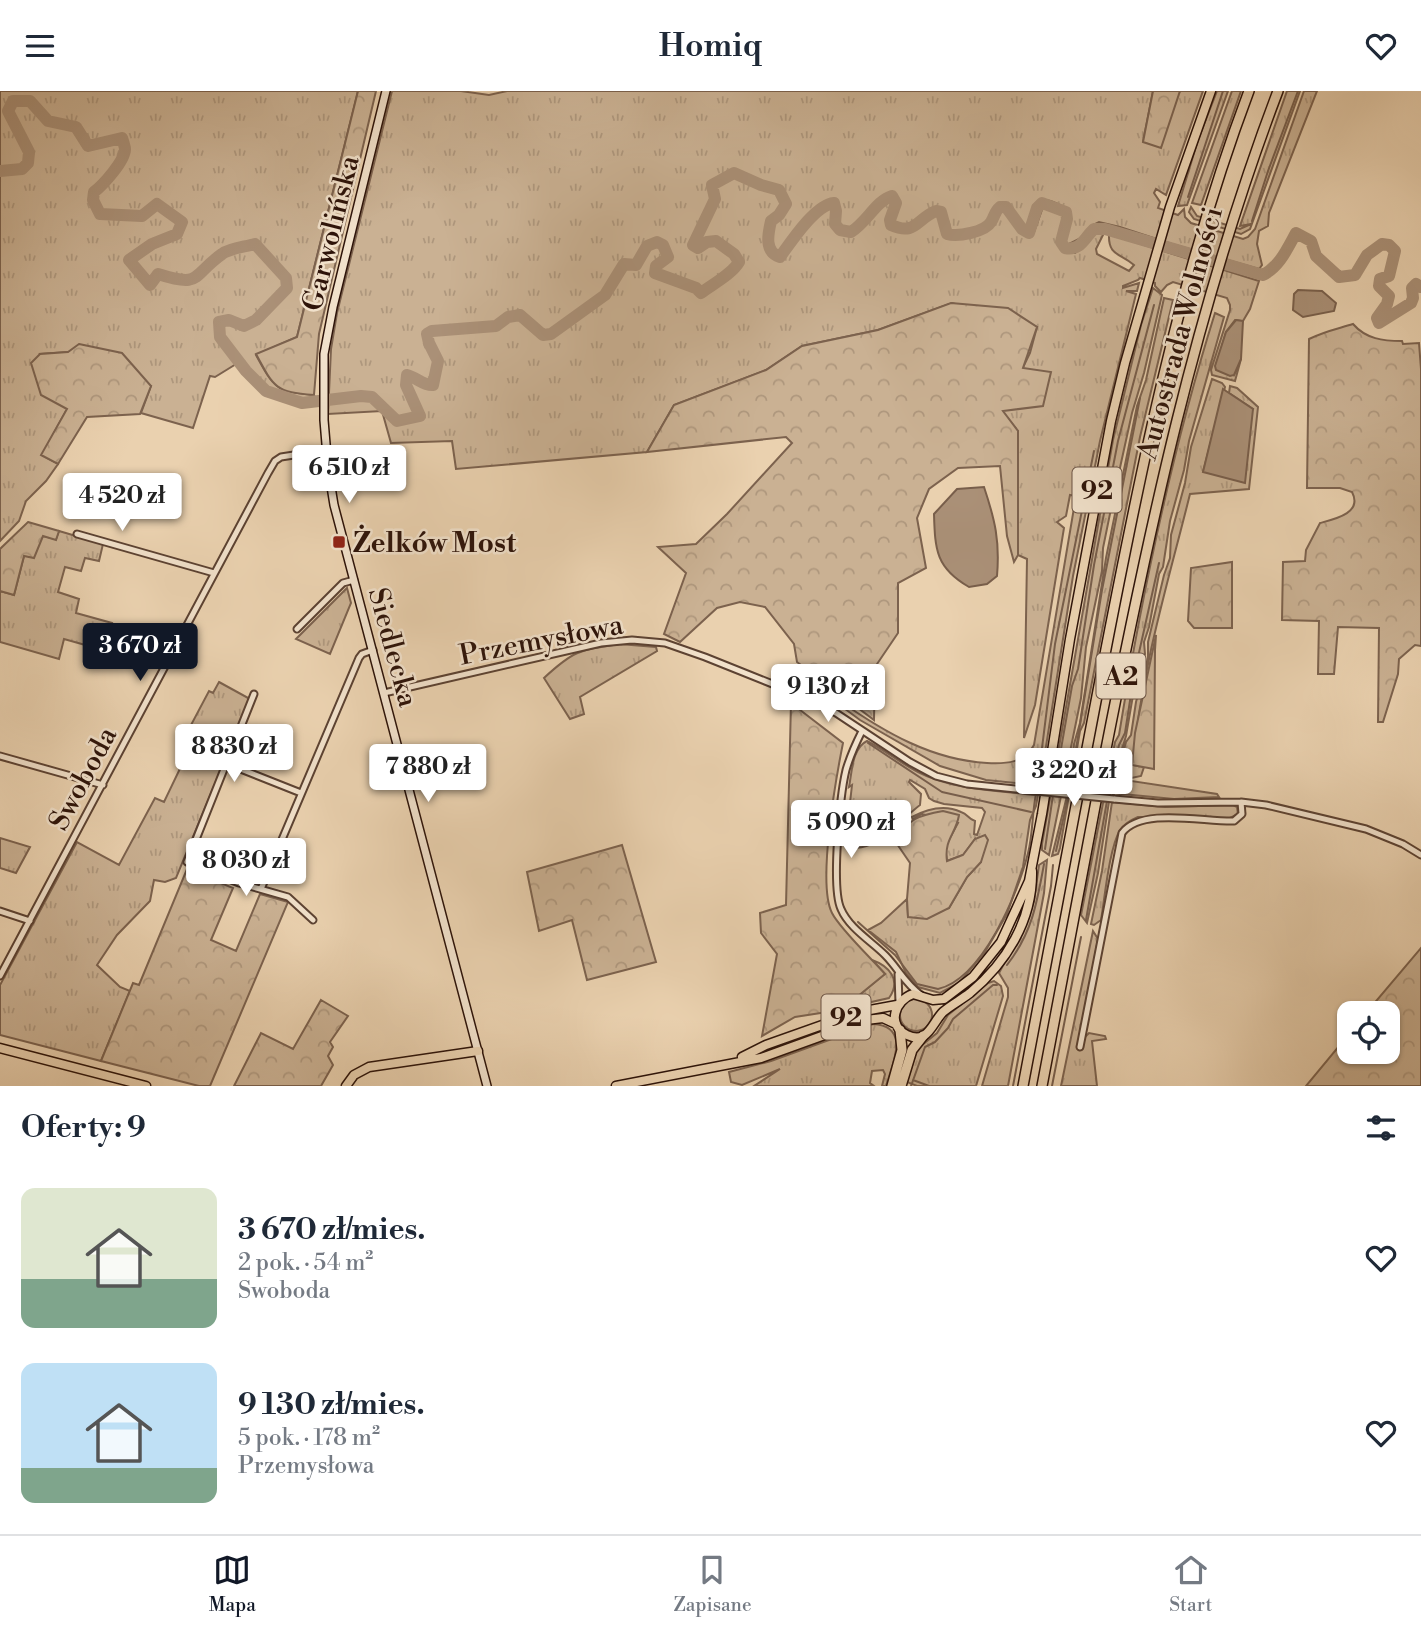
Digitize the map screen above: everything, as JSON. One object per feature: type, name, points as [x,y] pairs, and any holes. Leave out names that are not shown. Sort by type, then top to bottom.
[{"type":"highway","name":"Autostrada Wolności","points":[[1023,1086],[1122,566],[1154,414],[1206,217],[1250,91]]},
{"type":"highway","name":"Autostrada Wolności","points":[[1042,1086],[1130,630],[1174,434],[1231,226],[1278,91]]},
{"type":"highway","points":[[892,1086],[902,1050],[898,1027]]},
{"type":"highway","points":[[901,1086],[912,1050],[923,1036]]},
{"type":"main road","name":"Garwolińska","points":[[324,420],[324,355],[330,320],[386,91]]},
{"type":"main road","name":"92","points":[[616,1086],[734,1061],[761,1058],[866,1020],[883,1018],[911,1036],[923,1036],[932,1030],[943,1012],[970,992],[1002,959],[1019,931],[1029,904],[1032,871],[1093,512],[1122,374],[1170,207],[1211,91]]},
{"type":"main road","name":"Siedlecka","points":[[324,420],[334,505],[487,1086]]},
{"type":"main road","name":"92","points":[[734,1061],[766,1045],[824,1024],[870,1009],[898,1004],[909,995],[946,998],[964,985],[988,960],[1010,925],[1032,871]]},
{"type":"main road","points":[[925,997],[935,1006],[937,1022]]},
{"type":"main road","name":"92","points":[[898,1004],[895,1012],[898,1027]]},
{"type":"main road","points":[[0,1048],[146,1086]]},
{"type":"main road","points":[[346,1086],[354,1075],[369,1067],[478,1051]]},
{"type":"street","name":"Swoboda","points":[[0,976],[103,785],[180,634],[275,461],[285,456],[326,450]]},
{"type":"street","points":[[77,534],[214,573]]},
{"type":"street","points":[[297,629],[343,583],[354,580]]},
{"type":"street","name":"Przemysłowa","points":[[384,693],[601,643],[665,643],[784,687],[824,706],[936,776],[967,784],[1167,804],[1241,802],[1266,805],[1366,829],[1421,855]]},
{"type":"street","points":[[261,889],[359,658],[373,650]]},
{"type":"street","points":[[254,694],[187,862],[239,883],[288,897],[313,920]]},
{"type":"street","points":[[862,730],[850,757],[843,788],[836,893],[847,919],[887,957],[908,984],[925,997]]},
{"type":"street","points":[[0,756],[103,785]]},
{"type":"street","points":[[228,764],[301,793]]},
{"type":"street","points":[[1080,1047],[1122,834],[1130,824],[1148,818],[1234,821],[1242,814],[1241,802]]},
{"type":"street","points":[[0,911],[30,921]]},
{"type":"street","points":[[897,971],[898,1004]]},
{"type":"green space","points":[[0,91],[358,91],[297,337],[256,355],[267,375],[278,386],[291,392],[314,395],[316,399],[292,397],[274,390],[257,379],[241,361],[215,377],[210,376],[193,428],[141,413],[151,386],[68,352],[40,354],[67,409],[42,455],[58,464],[26,501],[19,521],[0,541]]},
{"type":"green space","points":[[358,91],[376,91],[319,334],[314,395],[291,392],[272,381],[256,354],[297,337]]},
{"type":"green space","points":[[392,91],[461,91],[489,95],[507,91],[1153,91],[1143,142],[1180,91],[1203,91],[1166,195],[1156,189],[1154,193],[1160,202],[1158,208],[1178,215],[1184,209],[1185,217],[1191,223],[1243,239],[1255,229],[1304,91],[1317,91],[1269,213],[1268,226],[1259,231],[1257,244],[1262,265],[1259,269],[1099,222],[1091,226],[1081,238],[1067,245],[1064,243],[1068,214],[1062,207],[1043,201],[1034,210],[1028,230],[1005,203],[1016,226],[1028,235],[1034,232],[1043,207],[1060,213],[1064,217],[1059,241],[1062,250],[1067,252],[1075,253],[1094,234],[1101,234],[1103,235],[1096,249],[1097,254],[1129,271],[1134,265],[1113,250],[1109,234],[1259,281],[1250,309],[1243,321],[1235,320],[1226,332],[1221,350],[1234,375],[1241,359],[1235,381],[1212,375],[1211,370],[1230,310],[1227,298],[1173,282],[1161,292],[1155,283],[1140,278],[1123,286],[1139,283],[1137,291],[1126,291],[1136,294],[1100,441],[1073,576],[1041,778],[1036,806],[1030,820],[1023,867],[1007,914],[985,952],[959,983],[940,993],[918,987],[906,973],[896,952],[868,930],[881,923],[907,899],[908,917],[949,908],[967,877],[981,862],[975,839],[963,855],[947,861],[945,847],[958,823],[922,814],[913,819],[912,817],[936,809],[948,808],[975,821],[974,834],[977,835],[985,812],[982,808],[934,801],[929,798],[925,789],[910,780],[921,794],[920,805],[877,841],[857,848],[848,846],[846,838],[852,785],[849,787],[858,749],[867,741],[931,778],[975,788],[1035,795],[1037,784],[1033,774],[1035,785],[1028,784],[1028,773],[1026,784],[986,780],[940,766],[860,720],[837,703],[797,685],[798,682],[810,679],[891,733],[909,743],[947,756],[987,763],[1008,762],[1020,759],[1030,751],[1034,745],[1076,496],[1070,495],[1066,516],[1057,522],[1064,528],[1035,705],[1024,738],[1027,559],[1018,555],[1018,431],[1002,411],[1030,353],[1037,327],[952,303],[878,330],[802,346],[766,370],[674,405],[647,452],[456,469],[452,441],[391,443],[382,411],[328,414],[331,349],[337,313]]},
{"type":"green space","points":[[1153,91],[1180,91],[1161,148],[1143,142]]},
{"type":"green space","points":[[1217,91],[1228,91],[1187,205],[1178,206],[1198,140]]},
{"type":"green space","points":[[1232,91],[1241,91],[1201,205],[1192,203]]},
{"type":"green space","points":[[1287,91],[1300,91],[1250,229],[1241,234],[1194,219],[1189,212],[1191,207],[1197,216],[1240,229],[1251,224],[1240,226]]},
{"type":"green space","points":[[1153,288],[1162,295],[1132,413],[1103,548],[1102,571],[1086,647],[1081,698],[1049,855],[1042,850],[1042,844],[1113,440],[1141,325]]},
{"type":"green space","points":[[1164,298],[1173,300],[1140,437],[1084,723],[1080,731],[1060,848],[1058,854],[1052,856],[1066,800],[1074,744],[1080,723],[1106,558],[1137,406],[1146,380]]},
{"type":"green space","points":[[951,303],[1008,308],[1037,327],[1023,368],[1051,372],[1043,406],[1003,411],[1018,431],[1018,555],[1014,562],[1007,536],[1000,466],[958,468],[929,489],[917,518],[926,568],[898,583],[898,633],[875,667],[874,720],[797,662],[794,644],[765,607],[740,602],[717,608],[680,642],[664,634],[686,573],[658,547],[696,544],[792,443],[786,437],[647,452],[674,405],[766,370],[802,346],[878,330]]},
{"type":"green space","points":[[1215,313],[1224,317],[1189,441],[1170,521],[1163,567],[1159,574],[1144,642],[1145,654],[1137,672],[1126,736],[1112,782],[1098,873],[1087,923],[1081,915],[1115,742],[1119,735],[1148,575],[1185,417]]},
{"type":"green space","points":[[1353,324],[1363,333],[1375,338],[1402,341],[1403,344],[1419,343],[1421,369],[1421,646],[1415,645],[1399,659],[1398,674],[1383,722],[1378,722],[1379,628],[1338,627],[1334,674],[1318,674],[1319,621],[1282,620],[1283,562],[1305,561],[1306,550],[1320,523],[1346,514],[1354,505],[1352,492],[1340,488],[1307,488],[1309,339]]},
{"type":"green space","points":[[79,344],[122,353],[151,386],[140,414],[87,417],[58,464],[41,455],[67,409],[41,395],[31,363],[40,354],[68,352]]},
{"type":"green space","points":[[1212,379],[1225,387],[1203,472],[1253,409],[1229,393],[1230,386],[1237,388],[1258,407],[1249,489],[1190,494],[1142,696],[1133,765],[1144,767],[1141,776],[1131,778],[1131,781],[1217,794],[1219,797],[1174,799],[1122,794],[1122,785],[1120,794],[1114,793],[1113,802],[1165,807],[1233,805],[1237,807],[1238,814],[1230,818],[1138,817],[1126,824],[1116,838],[1101,920],[1094,925],[1091,924],[1114,788],[1126,742],[1131,735],[1136,702],[1148,658],[1148,642],[1170,558],[1171,535],[1185,483],[1191,447]]},
{"type":"green space","points":[[28,522],[59,531],[56,540],[43,536],[34,558],[24,556],[14,595],[0,591],[0,549]]},
{"type":"green space","points":[[59,531],[103,544],[99,561],[85,558],[81,571],[65,567],[58,592],[79,599],[76,613],[112,623],[103,650],[64,639],[59,659],[0,642],[0,591],[14,595],[24,556],[43,536],[56,539]]},
{"type":"green space","points":[[1232,562],[1232,628],[1194,628],[1188,621],[1191,568]]},
{"type":"green space","points":[[347,588],[351,603],[330,654],[296,639]]},
{"type":"green space","points":[[1156,635],[1154,769],[1132,765],[1135,733]]},
{"type":"green space","points":[[619,644],[656,647],[657,651],[580,697],[584,714],[570,719],[544,678],[578,653]]},
{"type":"green space","points":[[219,682],[250,699],[176,878],[165,882],[154,880],[150,901],[117,935],[97,965],[120,987],[130,991],[101,1061],[0,1035],[0,985],[77,842],[119,865],[155,798],[164,802],[199,729],[191,725],[209,691],[213,693]]},
{"type":"green space","points":[[791,703],[843,743],[829,830],[826,879],[828,899],[836,920],[885,974],[852,1001],[827,1012],[795,1017],[762,1036],[777,954],[761,933],[760,913],[786,905]]},
{"type":"green space","points":[[943,811],[959,815],[947,847],[947,861],[963,855],[975,839],[985,835],[988,840],[981,862],[967,877],[949,908],[927,919],[908,917],[910,863],[895,841],[915,819]]},
{"type":"green space","points":[[0,838],[30,847],[16,873],[0,868]]},
{"type":"green space","points":[[622,845],[656,962],[587,980],[572,920],[539,931],[527,872]]},
{"type":"green space","points":[[1047,860],[1044,893],[1008,1086],[982,1086],[1008,997],[1008,988],[999,973],[1028,919],[1034,901],[1039,865]]},
{"type":"green space","points":[[187,869],[233,888],[211,940],[236,951],[260,894],[288,902],[210,1086],[199,1086],[101,1061],[133,983],[139,985]]},
{"type":"green space","points":[[1093,931],[1098,939],[1078,1048],[1082,1048],[1089,1033],[1105,1036],[1106,1039],[1092,1041],[1097,1086],[1061,1086]]},
{"type":"green space","points":[[1421,948],[1421,1086],[1306,1086],[1337,1049],[1337,1064],[1400,1064],[1400,1001],[1376,1001]]},
{"type":"green space","points":[[872,960],[884,966],[892,975],[894,985],[889,998],[827,1012],[852,1001],[885,974]]},
{"type":"green space","points":[[994,981],[1001,986],[1003,996],[976,1086],[917,1086],[907,1082],[917,1049],[937,1033],[948,1015]]},
{"type":"green space","points":[[916,999],[927,1004],[932,1015],[927,1026],[916,1031],[905,1026],[900,1015],[905,1004]]},
{"type":"green space","points":[[321,1000],[348,1016],[330,1042],[333,1047],[328,1056],[333,1065],[321,1086],[234,1086],[261,1033],[293,1049]]},
{"type":"green space","points":[[873,1024],[885,1026],[896,1038],[895,1057],[886,1086],[882,1086],[885,1074],[883,1070],[872,1071],[870,1083],[874,1086],[754,1086],[780,1069],[742,1085],[731,1082],[729,1072],[771,1061]]},
{"type":"shaded area","points":[[1298,290],[1322,291],[1336,303],[1334,311],[1303,317],[1293,310],[1294,294]]},
{"type":"shaded area","points":[[1236,320],[1243,321],[1241,359],[1234,375],[1230,376],[1216,370],[1215,366],[1226,332]]},
{"type":"shaded area","points":[[1223,389],[1253,409],[1245,483],[1203,472]]},
{"type":"shaded area","points":[[984,487],[996,531],[997,576],[987,584],[969,587],[950,573],[940,557],[935,538],[934,514],[957,489]]},
{"type":"waterway","points":[[1188,197],[1223,91]]},
{"type":"waterway","points":[[1252,221],[1298,91]]},
{"type":"waterway","points":[[0,171],[22,169],[28,163],[29,152],[8,111],[13,101],[30,101],[48,121],[76,127],[88,146],[122,138],[125,149],[118,166],[94,192],[93,200],[100,214],[142,216],[157,204],[182,222],[177,234],[152,244],[129,260],[150,285],[158,274],[189,280],[225,252],[255,244],[286,278],[287,288],[256,320],[244,326],[229,320],[219,322],[220,337],[246,371],[266,391],[302,403],[372,397],[397,421],[420,416],[406,385],[407,375],[433,385],[438,361],[427,334],[432,331],[496,326],[508,317],[520,315],[543,335],[551,334],[605,295],[624,264],[636,265],[647,246],[657,242],[663,245],[668,257],[656,266],[655,273],[696,288],[701,293],[722,279],[739,262],[734,254],[716,241],[707,242],[698,248],[693,245],[715,199],[712,185],[734,173],[779,190],[786,204],[771,221],[768,242],[771,251],[780,257],[811,217],[834,203],[835,224],[840,230],[851,232],[881,202],[892,196],[896,203],[891,225],[911,228],[936,211],[941,212],[947,234],[958,235],[988,226],[1000,207],[1006,207],[1022,229],[1029,233],[1037,208],[1042,203],[1066,212],[1067,219],[1061,242],[1065,248],[1079,246],[1094,229],[1105,229],[1263,275],[1279,262],[1296,233],[1311,241],[1316,256],[1339,277],[1355,275],[1367,255],[1382,244],[1389,245],[1395,251],[1389,276],[1380,279],[1379,286],[1389,296],[1377,318],[1379,323],[1411,303],[1412,288],[1416,284],[1421,287]]},
{"type":"waterway","points":[[1054,789],[1118,441],[1154,305]]},
{"type":"waterway","points":[[1069,792],[1102,590],[1140,398]]},
{"type":"waterway","points":[[1037,788],[1055,644],[1094,451]]},
{"type":"waterway","points":[[1108,795],[1119,745],[1125,733],[1134,675],[1159,563]]},
{"type":"waterway","points":[[868,743],[942,792],[1031,812]]},
{"type":"waterway","points":[[858,922],[895,955],[917,984],[938,989],[954,982],[983,952],[1007,911],[1028,853],[1036,794]]},
{"type":"waterway","points":[[1045,849],[1053,795]]},
{"type":"waterway","points":[[1056,851],[1068,798]]},
{"type":"waterway","points":[[1086,920],[1107,801]]},
{"type":"waterway","points":[[1007,965],[1028,929],[1044,864]]},
{"type":"waterway","points":[[1013,1086],[1053,865]]},
{"type":"waterway","points":[[1052,1086],[1081,937]]},
{"type":"waterway","points":[[911,1086],[925,1047],[935,1042],[953,1019],[993,985],[997,985]]},
{"type":"waterway","points":[[913,1080],[929,1086]]},
{"type":"place","name":"Żelków Most","points":[[339,542]]}]
